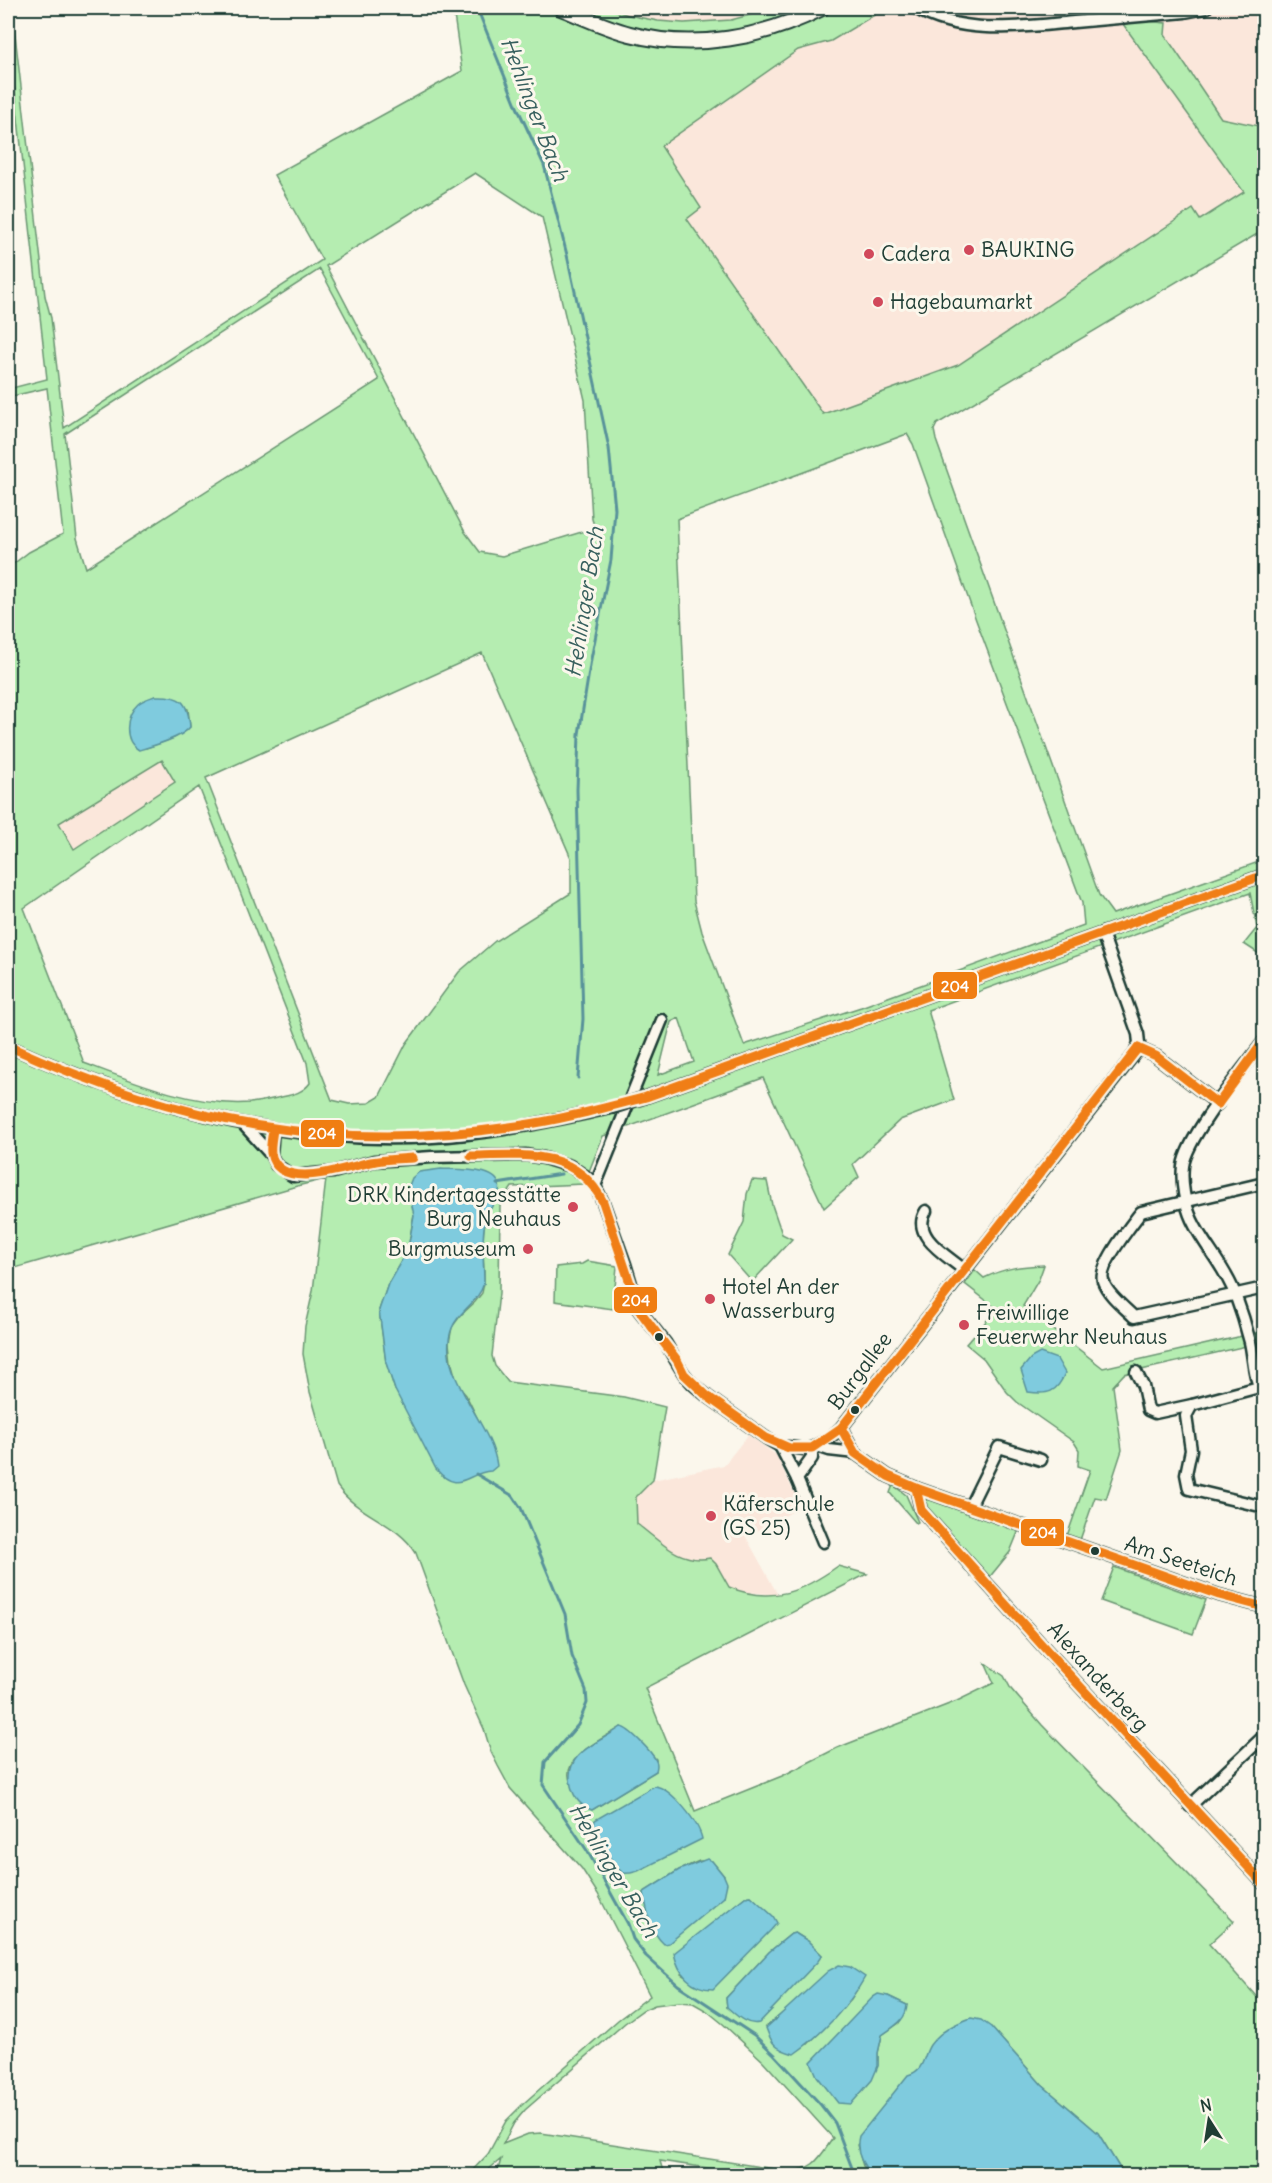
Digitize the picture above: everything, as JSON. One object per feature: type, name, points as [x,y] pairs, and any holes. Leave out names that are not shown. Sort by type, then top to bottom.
[{"type":"main road","points":[[561,8],[630,34],[687,42],[734,38],[759,32],[822,8]]},
{"type":"street","points":[[915,8],[969,26],[1005,28],[1185,12],[1206,8]]},
{"type":"street","points":[[930,8],[946,20]]},
{"type":"street","points":[[1147,15],[1159,8]]},
{"type":"street","points":[[8,1046],[119,1092],[186,1111],[273,1130],[364,1137],[465,1135],[532,1125],[610,1108],[646,1097],[1264,874]]},
{"type":"street","points":[[1102,933],[1132,1014],[1139,1039],[1138,1048],[1156,1056],[1218,1104]]},
{"type":"street","points":[[595,1186],[662,1020]]},
{"type":"street","points":[[1136,1372],[1143,1386],[1148,1410],[1155,1413],[1262,1390],[1235,1294],[1221,1264],[1199,1233],[1191,1217],[1183,1182],[1183,1165],[1189,1149],[1218,1104],[1264,1041]]},
{"type":"street","name":"Burgallee","points":[[815,1447],[841,1428],[1138,1048]]},
{"type":"street","points":[[243,1124],[271,1155],[276,1165],[293,1176],[308,1176],[374,1161],[394,1159],[525,1155],[544,1158],[570,1167],[585,1176],[595,1186],[610,1223],[625,1264],[635,1302],[666,1344],[684,1374],[707,1396],[780,1446],[804,1449],[815,1447],[812,1458],[796,1479]]},
{"type":"street","points":[[271,1155],[273,1130]]},
{"type":"street","points":[[1264,1183],[1141,1212],[1107,1262],[1103,1274],[1103,1281],[1119,1303],[1134,1317],[1264,1288]]},
{"type":"street","points":[[926,1211],[922,1220],[924,1233],[928,1240],[964,1270]]},
{"type":"street","points":[[1192,1405],[1186,1416],[1191,1450],[1186,1474],[1189,1489],[1264,1507]]},
{"type":"street","name":"Am Seeteich","points":[[841,1428],[855,1454]]},
{"type":"street","points":[[780,1446],[823,1542]]},
{"type":"street","name":"Am Seeteich","points":[[815,1447],[855,1454],[888,1476],[916,1488],[1069,1544],[1219,1595],[1264,1607]]},
{"type":"street","points":[[970,1506],[999,1447],[1041,1460]]},
{"type":"street","name":"Alexanderberg","points":[[916,1488],[921,1510],[1190,1806],[1264,1884]]},
{"type":"street","points":[[1190,1806],[1264,1736]]},
{"type":"shaded area","points":[[608,8],[776,8],[731,20],[684,23],[658,21]]},
{"type":"shaded area","points":[[886,8],[1264,8],[1264,127],[1221,118],[1165,35],[1145,21],[1239,185],[1245,191],[1200,220],[1193,210],[958,365],[823,414],[687,218],[701,208],[661,146],[798,50],[831,41]]},
{"type":"shaded area","points":[[161,760],[175,782],[74,850],[59,823]]},
{"type":"shaded area","name":"Käferschule (GS 25)","points":[[748,1435],[776,1455],[801,1507],[746,1537],[778,1595],[746,1592],[729,1587],[716,1564],[710,1559],[697,1561],[682,1556],[665,1547],[637,1524],[636,1497],[653,1480],[724,1465]]},
{"type":"green space","points":[[8,8],[12,8],[45,296],[51,318],[64,428],[322,260],[274,175],[462,71],[453,8],[608,8],[658,21],[684,23],[731,20],[776,8],[886,8],[831,41],[798,50],[661,146],[701,208],[687,219],[823,414],[958,365],[1193,209],[1200,220],[1244,192],[1123,24],[1145,21],[1166,23],[1165,35],[1221,118],[1264,127],[1264,230],[937,424],[934,430],[1099,895],[1113,914],[1264,860],[1264,957],[1244,944],[1257,928],[1250,893],[928,1010],[954,1100],[900,1120],[853,1164],[859,1177],[824,1208],[763,1078],[603,1136],[584,1184],[512,1187],[500,1205],[499,1293],[492,1356],[495,1366],[508,1382],[624,1397],[665,1407],[653,1480],[636,1497],[637,1524],[679,1554],[689,1558],[710,1558],[729,1587],[759,1595],[773,1595],[799,1588],[838,1566],[867,1574],[645,1688],[695,1811],[782,1776],[837,1748],[957,1701],[994,1683],[985,1663],[1004,1676],[1011,1689],[1042,1725],[1234,1921],[1209,1944],[1264,2005],[1264,2175],[1124,2175],[1098,2133],[1042,2085],[991,2027],[930,2046],[922,2067],[857,2145],[863,2166],[872,2175],[755,2175],[660,2161],[664,2175],[501,2176],[498,2170],[501,2159],[482,2175],[468,2175],[488,2154],[506,2121],[524,2103],[618,2020],[650,1996],[598,1894],[582,1869],[510,1788],[498,1766],[464,1685],[416,1553],[398,1533],[355,1505],[337,1486],[310,1392],[303,1354],[326,1179],[8,1270],[8,568],[29,552],[63,534],[47,388],[8,397],[8,389],[47,379],[8,29]],"holes":[[[475,173],[542,217],[585,400],[592,519],[595,528],[502,556],[480,552],[465,532],[326,266]],[[320,269],[379,380],[86,568],[77,538],[65,434]],[[907,434],[913,444],[1082,903],[1084,925],[861,1007],[744,1045],[702,932],[694,901],[677,519]],[[482,653],[571,858],[571,893],[495,941],[459,972],[406,1044],[379,1097],[369,1103],[349,1104],[332,1100],[206,778]],[[155,696],[188,709],[190,727],[174,738],[146,748],[140,703]],[[162,760],[175,782],[74,849],[59,823]],[[199,787],[307,1063],[310,1083],[303,1090],[291,1095],[253,1103],[208,1101],[144,1085],[84,1063],[24,908]],[[679,1018],[694,1062],[658,1075],[671,1022]],[[495,1200],[489,1209],[484,1229],[482,1293],[452,1327],[449,1343],[458,1386],[466,1395],[491,1446],[395,1390],[386,1362],[379,1310],[388,1284],[408,1249],[414,1214]],[[621,1727],[656,1759],[656,1771],[592,1810],[575,1790],[569,1774],[571,1765],[577,1757]],[[699,1861],[712,1861],[724,1876],[648,1914],[644,1892],[679,1870]],[[751,1896],[756,1901],[692,1981],[681,1974],[705,1930],[745,1897]],[[795,1933],[808,1941],[822,1955],[727,2007],[726,1998],[769,1952],[791,1934]],[[861,1983],[851,1999],[808,2044],[766,2027],[796,2002]],[[888,1996],[907,2005],[899,2023],[882,2035],[878,2066],[873,1997]],[[693,2003],[723,2024],[763,2061],[833,2138],[815,2162],[804,2168],[788,2171],[541,2133],[528,2134],[503,2144],[514,2123],[525,2110],[643,2010],[655,2005]]]},
{"type":"green space","points":[[752,1180],[767,1181],[782,1234],[792,1239],[752,1282],[728,1255],[744,1222],[747,1194]]},
{"type":"green space","points":[[587,1261],[617,1266],[613,1309],[555,1301],[556,1267],[582,1264]]},
{"type":"green space","points":[[1044,1265],[1039,1279],[1023,1306],[1103,1368],[1264,1331],[1264,1342],[1124,1374],[1113,1386],[1122,1450],[1106,1499],[1095,1497],[1080,1540],[1067,1536],[1090,1470],[1078,1466],[1079,1450],[1074,1442],[1017,1402],[1007,1392],[984,1359],[966,1344],[997,1309],[965,1284],[975,1270],[984,1278],[1013,1268]]},
{"type":"green space","points":[[893,1485],[906,1495],[918,1522],[916,1523],[890,1493]]},
{"type":"green space","points":[[924,1496],[1019,1530],[1010,1552],[988,1579],[922,1504]]},
{"type":"green space","points":[[1114,1567],[1206,1600],[1193,1634],[1101,1601]]},
{"type":"water","points":[[155,696],[171,697],[181,701],[187,711],[190,727],[174,738],[139,750],[130,741],[128,721],[138,704]]},
{"type":"water","points":[[441,1169],[478,1171],[495,1178],[499,1184],[498,1196],[486,1217],[484,1229],[484,1283],[477,1296],[455,1322],[449,1345],[451,1363],[457,1380],[493,1449],[497,1466],[491,1471],[457,1482],[444,1477],[436,1469],[395,1390],[386,1363],[379,1310],[388,1284],[408,1249],[414,1215],[408,1188],[412,1178],[419,1172]]},
{"type":"water","points":[[1040,1353],[1057,1359],[1065,1373],[1055,1389],[1046,1393],[1028,1392],[1021,1370],[1031,1358]]},
{"type":"water","points":[[621,1727],[635,1736],[654,1757],[657,1763],[656,1771],[592,1810],[581,1804],[574,1794],[570,1774],[572,1765],[584,1750]]},
{"type":"water","points":[[654,1786],[668,1792],[676,1799],[696,1824],[702,1839],[638,1871],[624,1873],[608,1854],[595,1829],[595,1820]]},
{"type":"water","points":[[707,1859],[712,1861],[724,1876],[727,1883],[724,1897],[669,1943],[664,1944],[652,1926],[644,1892],[679,1870]]},
{"type":"water","points":[[751,1896],[773,1916],[777,1923],[713,1989],[692,1983],[682,1973],[674,1953],[745,1897]]},
{"type":"water","points":[[795,1933],[808,1941],[822,1955],[759,2023],[754,2024],[742,2019],[727,2007],[726,1998],[769,1952]]},
{"type":"water","points":[[839,1965],[850,1967],[865,1977],[851,1999],[824,2029],[794,2054],[779,2048],[770,2039],[766,2028],[828,1971]]},
{"type":"water","points":[[878,1994],[907,2005],[906,2011],[899,2023],[882,2035],[878,2066],[872,2080],[851,2104],[838,2103],[817,2076],[811,2062]]},
{"type":"water","points":[[971,2018],[981,2020],[991,2027],[1042,2085],[1098,2133],[1124,2175],[872,2175],[860,2157],[859,2136],[908,2075],[920,2067],[934,2040],[949,2028]]},
{"type":"waterway","name":"Hehlinger Bach","points":[[477,8],[517,107],[544,165],[567,255],[609,448],[615,509],[611,560],[579,734],[577,790],[583,1019],[578,1078]]},
{"type":"waterway","name":"Hehlinger Bach","points":[[497,1184],[561,1174]]},
{"type":"waterway","name":"Hehlinger Bach","points":[[476,1474],[513,1496],[521,1508],[565,1614],[572,1656],[586,1690],[587,1703],[578,1725],[545,1762],[543,1785],[588,1852],[628,1924],[633,1939],[646,1956],[678,1985],[754,2035],[774,2054],[835,2123],[855,2176]]},
{"type":"transit line","name":"204","points":[[8,1046],[71,1073],[133,1095],[195,1113],[256,1125],[319,1133],[383,1136],[449,1134],[517,1126],[566,1117],[646,1097],[1264,875]]},
{"type":"transit line","name":"204","points":[[1218,1104],[1264,1041]]},
{"type":"transit line","name":"204","points":[[1138,1048],[1156,1056],[1218,1104]]},
{"type":"transit line","name":"204","points":[[471,1156],[510,1155],[546,1158],[563,1163],[578,1172],[592,1184],[603,1202],[639,1310],[677,1360],[684,1374],[707,1396],[766,1438],[789,1448],[812,1448],[841,1428],[1138,1048]]},
{"type":"transit line","name":"204","points":[[273,1130],[271,1153],[276,1165],[286,1172],[299,1175],[331,1172],[376,1161],[413,1158]]},
{"type":"transit line","name":"204","points":[[841,1428],[855,1453],[888,1476],[916,1488],[1219,1595],[1264,1607]]},
{"type":"transit line","name":"204","points":[[916,1488],[921,1510],[1050,1654],[1264,1884]]},
{"type":"place","name":"BAUKING","points":[[969,250]]},
{"type":"place","name":"Cadera","points":[[869,254]]},
{"type":"place","name":"Hagebaumarkt","points":[[878,302]]},
{"type":"place","name":"DRK Kindertagesstätte Burg Neuhaus","points":[[573,1207]]},
{"type":"place","name":"Burgmuseum","points":[[528,1249]]},
{"type":"place","name":"Hotel An der Wasserburg","points":[[710,1299]]},
{"type":"place","name":"Freiwillige Feuerwehr Neuhaus","points":[[964,1325]]},
{"type":"place","name":"Käferschule (GS 25)","points":[[711,1516]]}]
